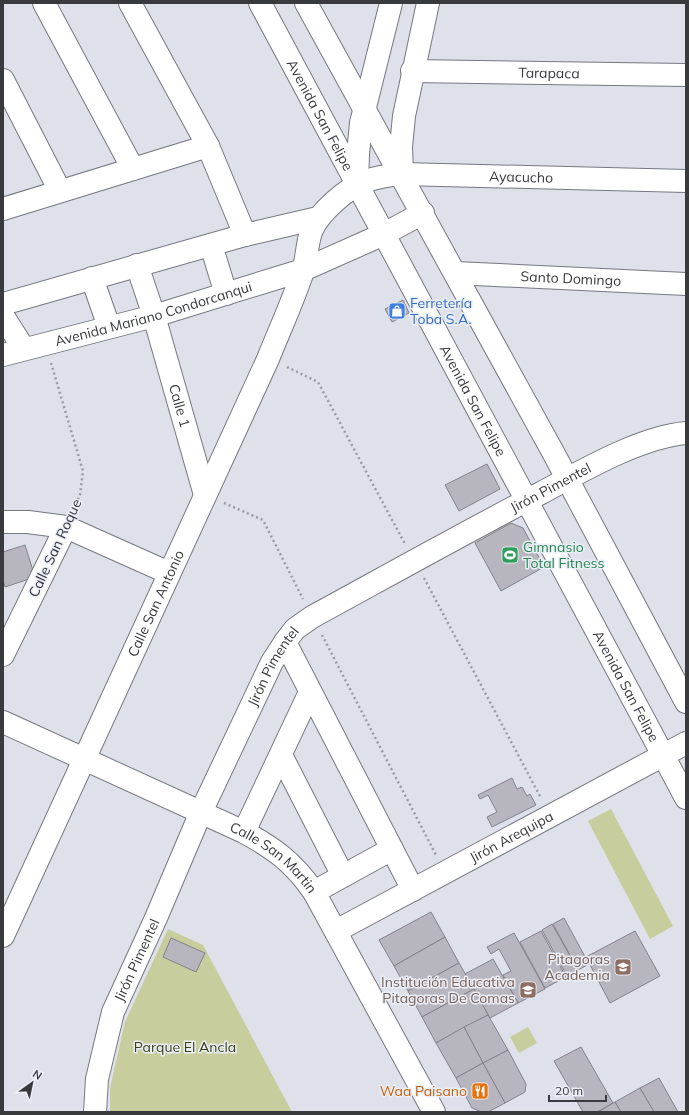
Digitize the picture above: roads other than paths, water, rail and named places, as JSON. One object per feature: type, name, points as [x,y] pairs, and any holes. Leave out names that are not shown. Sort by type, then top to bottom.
[{"type":"street","points":[[44,3],[133,169]]},
{"type":"street","points":[[130,3],[208,146],[245,235]]},
{"type":"street","name":"Avenida San Felipe","points":[[260,3],[686,798]]},
{"type":"street","points":[[306,3],[402,174],[568,479],[686,702]]},
{"type":"street","points":[[304,270],[311,232],[318,218],[326,208],[357,185],[358,154],[364,106],[391,3]]},
{"type":"street","points":[[402,174],[401,147],[404,116],[412,71],[428,3]]},
{"type":"street","name":"Tarapaca","points":[[412,71],[686,75]]},
{"type":"street","points":[[3,80],[60,191]]},
{"type":"street","points":[[3,209],[208,146]]},
{"type":"street","name":"Ayacucho","points":[[357,185],[376,178],[402,174],[686,181]]},
{"type":"street","name":"Avenida Mariano Condorcanqui","points":[[13,352],[154,316],[304,270],[384,234],[423,213]]},
{"type":"street","points":[[3,304],[245,235],[318,218]]},
{"type":"street","points":[[211,245],[226,294]]},
{"type":"street","name":"Calle 1","points":[[137,265],[154,316],[205,495]]},
{"type":"street","name":"Calle San Antonio","points":[[3,936],[268,358],[304,270]]},
{"type":"street","name":"Santo Domingo","points":[[455,273],[686,284]]},
{"type":"street","points":[[92,278],[109,327]]},
{"type":"street","points":[[3,316],[13,352]]},
{"type":"street","name":"Jirón Pimentel","points":[[95,1112],[97,1079],[114,1012],[201,812],[272,662],[285,642],[296,629],[312,617],[527,500],[604,460],[654,440],[686,434]]},
{"type":"street","points":[[3,522],[28,522],[66,527],[169,573]]},
{"type":"street","name":"Calle San Roque","points":[[3,655],[66,527]]},
{"type":"street","points":[[285,642],[413,890]]},
{"type":"street","points":[[244,832],[310,692]]},
{"type":"street","name":"Calle San Martin","points":[[3,722],[244,832],[268,845],[286,859],[302,874],[314,892],[434,1112]]},
{"type":"street","name":"Jirón Arequipa","points":[[336,932],[686,743]]},
{"type":"street","points":[[281,755],[343,876]]},
{"type":"street","points":[[314,892],[392,849]]},
{"type":"place","name":"Ferretería Toba S.A.","points":[[397,311]]},
{"type":"place","name":"Gimnasio Total Fitness","points":[[510,555]]},
{"type":"place","name":"Pitagoras Academia","points":[[623,967]]},
{"type":"place","name":"Institución Educativa Pitagoras De Comas","points":[[528,990]]},
{"type":"place","name":"Waa Paisano","points":[[480,1091]]},
{"type":"park label","name":"Parque El Ancla","points":[[185,1047]]}]
